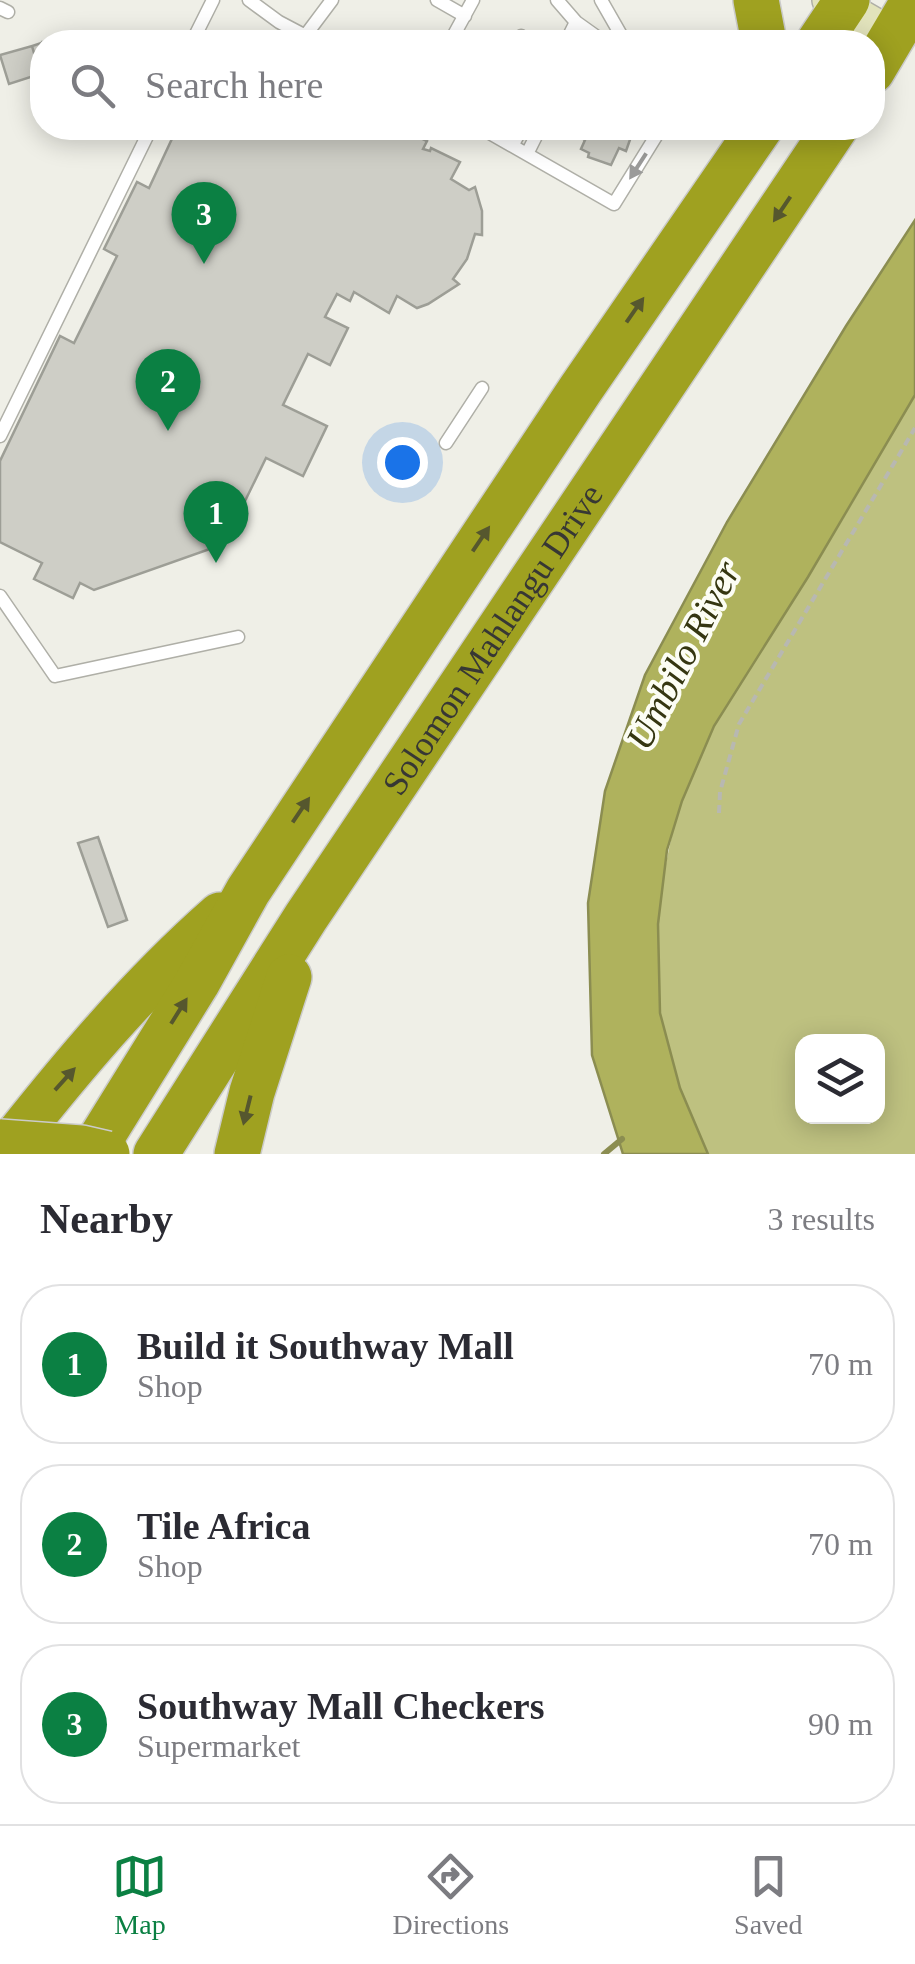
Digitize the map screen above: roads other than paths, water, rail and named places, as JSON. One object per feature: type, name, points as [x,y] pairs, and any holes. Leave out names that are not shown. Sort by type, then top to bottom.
[{"type":"highway","points":[[756,0],[762,30]]},
{"type":"highway","name":"Solomon Mahlangu Drive","points":[[91,1154],[248,891],[580,390],[752,140]]},
{"type":"highway","name":"Solomon Mahlangu Drive","points":[[156,1154],[306,917],[828,140]]},
{"type":"highway","points":[[3,1154],[159,972],[248,891]]},
{"type":"highway","points":[[237,1154],[306,917]]},
{"type":"highway","points":[[0,1142],[81,1148],[106,1154]]},
{"type":"street","points":[[835,12],[878,30]]},
{"type":"lane","points":[[198,30],[213,0]]},
{"type":"lane","points":[[249,0],[294,30]]},
{"type":"lane","points":[[316,30],[332,0]]},
{"type":"lane","points":[[437,0],[465,16]]},
{"type":"lane","points":[[457,30],[473,0]]},
{"type":"lane","points":[[557,0],[580,30]]},
{"type":"lane","points":[[600,0],[619,30]]},
{"type":"lane","points":[[0,436],[145,140]]},
{"type":"lane","points":[[505,140],[614,204],[654,140]]},
{"type":"lane","points":[[513,144],[515,140]]},
{"type":"lane","points":[[528,152],[534,140]]},
{"type":"lane","points":[[446,442],[482,388]]},
{"type":"lane","points":[[0,596],[55,676],[238,637]]},
{"type":"water","name":"Umbilo River","points":[[915,220],[915,395],[808,577],[714,726],[682,801],[667,850],[658,924],[660,1013],[680,1088],[708,1154],[623,1154],[592,1055],[588,903],[605,791],[645,675],[727,522]]},
{"type":"waterway","points":[[604,1154],[622,1139]]},
{"type":"place","name":"Southway Mall Checkers","points":[[204,264]]},
{"type":"place","name":"Tile Africa","points":[[168,431]]},
{"type":"place","name":"Build it Southway Mall","points":[[216,563]]}]
